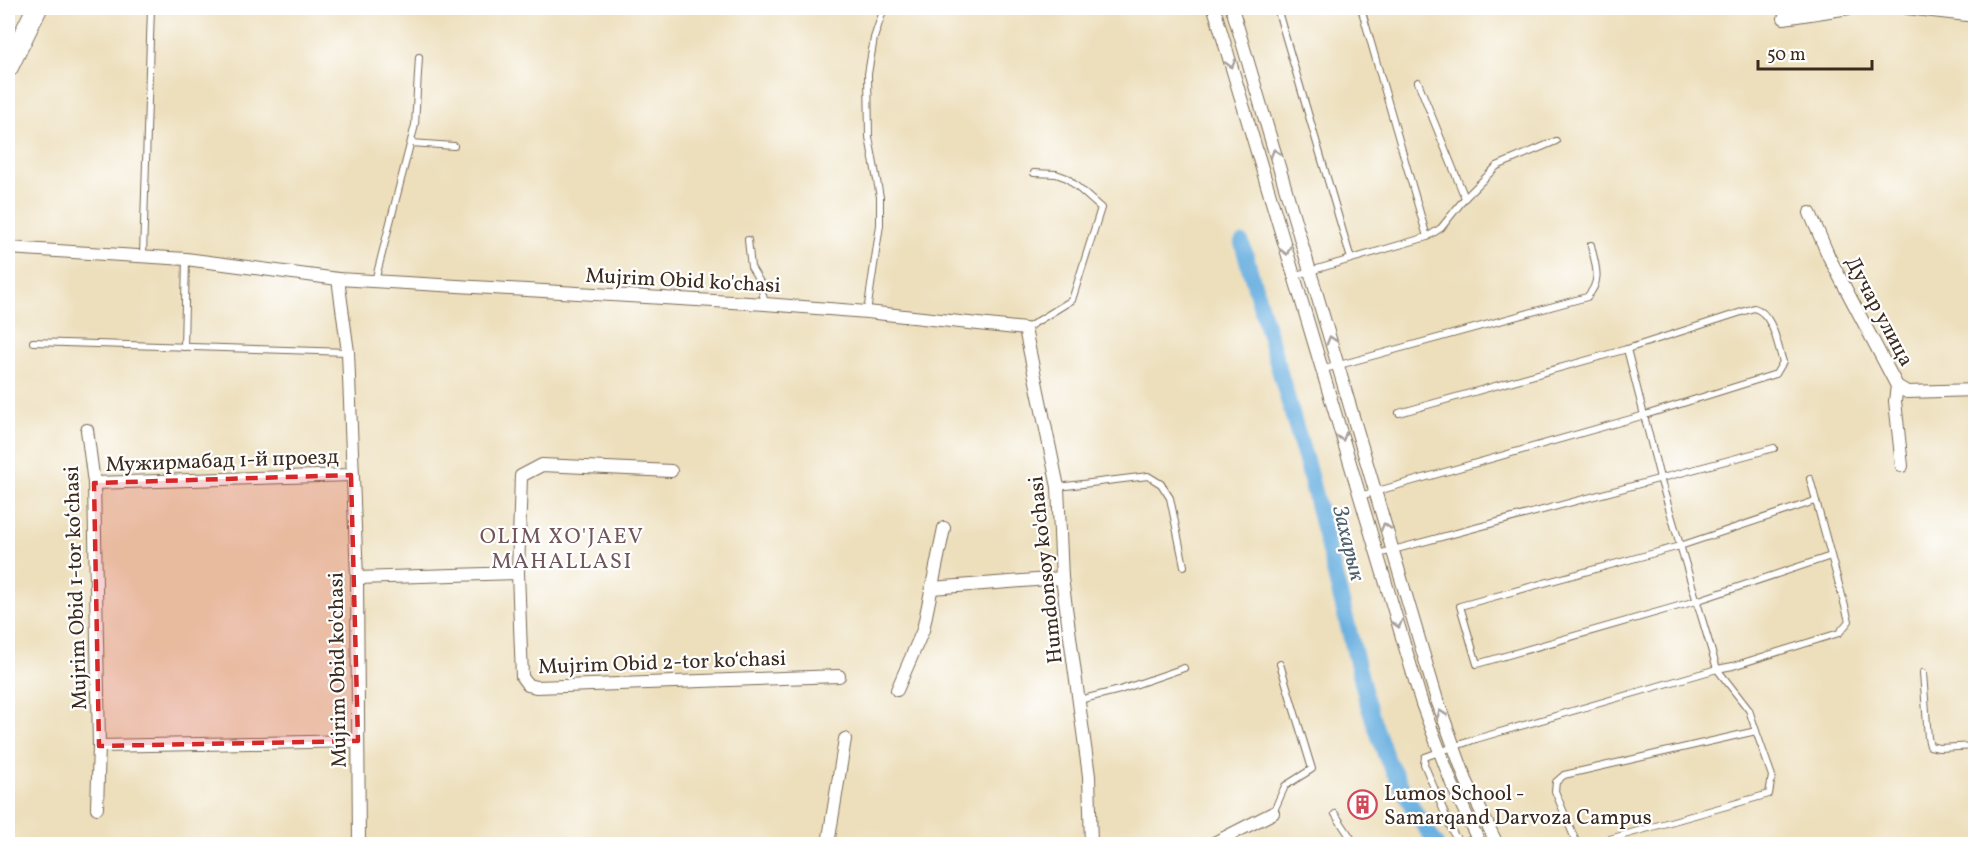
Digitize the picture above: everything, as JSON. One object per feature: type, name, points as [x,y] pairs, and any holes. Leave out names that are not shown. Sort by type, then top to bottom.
[{"type":"main road","points":[[8,67],[37,8]]},
{"type":"street","points":[[1214,8],[1406,654],[1439,753],[1479,841]]},
{"type":"street","points":[[1232,8],[1437,700],[1453,747],[1497,844]]},
{"type":"street","points":[[1784,18],[1849,8]]},
{"type":"street","points":[[1907,8],[1976,16]]},
{"type":"street","name":"Дучар улица","points":[[1810,213],[1829,257],[1898,386],[1908,392],[1976,390]]},
{"type":"street","name":"Mujrim Obid ko'chasi","points":[[8,248],[186,259],[338,279],[867,312],[1025,330]]},
{"type":"street","name":"Mujrim Obid ko'chasi","points":[[338,279],[348,352],[351,475],[357,578],[359,844]]},
{"type":"street","name":"Humdonsoy ko'chasi","points":[[1025,330],[1058,488],[1062,578],[1089,776],[1091,844]]},
{"type":"street","points":[[1898,386],[1895,401],[1902,466]]},
{"type":"street","name":"Mujrim Obid 1-tor koʻchasi","points":[[87,430],[94,483],[99,746],[97,808]]},
{"type":"street","name":"Mujrim Obid 2-tor koʻchasi","points":[[671,471],[542,465],[520,476],[518,573],[522,677],[528,685],[536,687],[839,676]]},
{"type":"street","name":"Мужирмабад 1-й проезд","points":[[94,483],[351,475]]},
{"type":"street","points":[[897,690],[923,630],[944,528]]},
{"type":"street","points":[[357,578],[518,573]]},
{"type":"street","points":[[932,588],[1062,578]]},
{"type":"street","points":[[828,844],[845,739]]},
{"type":"street","points":[[99,746],[358,741]]},
{"type":"street","points":[[1212,844],[1273,813]]},
{"type":"lane","points":[[143,255],[151,8]]},
{"type":"lane","points":[[867,312],[880,216],[880,197],[869,136],[868,74],[874,38],[884,8]]},
{"type":"lane","points":[[1277,8],[1351,259]]},
{"type":"lane","points":[[1361,8],[1427,237]]},
{"type":"lane","points":[[374,281],[415,125],[419,57]]},
{"type":"lane","points":[[1418,82],[1465,198]]},
{"type":"lane","points":[[1293,276],[1427,237],[1441,228],[1465,198],[1497,166],[1556,141]]},
{"type":"lane","points":[[411,143],[454,146]]},
{"type":"lane","points":[[1025,330],[1072,300],[1101,208],[1067,178],[1056,174],[1034,173]]},
{"type":"lane","points":[[748,240],[751,267],[760,282],[765,304]]},
{"type":"lane","points":[[1321,370],[1587,297],[1594,289],[1598,278],[1591,245]]},
{"type":"lane","points":[[184,347],[186,259]]},
{"type":"lane","points":[[1360,496],[1645,415],[1776,374],[1783,362],[1767,317],[1761,310],[1754,308],[1627,349],[1399,413]]},
{"type":"lane","points":[[33,342],[348,352]]},
{"type":"lane","points":[[1592,844],[1769,794],[1772,776],[1749,710],[1717,669],[1660,478],[1627,349]]},
{"type":"lane","points":[[1377,555],[1774,448]]},
{"type":"lane","points":[[1058,488],[1148,476],[1161,484],[1170,498],[1184,566]]},
{"type":"lane","points":[[1479,841],[1460,843],[1453,833],[1424,764],[1425,757],[1733,666],[1839,633],[1845,627],[1849,621],[1810,479]]},
{"type":"lane","points":[[1815,501],[1680,546],[1460,606],[1477,664],[1696,600],[1831,556]]},
{"type":"lane","points":[[1273,813],[1285,786],[1312,769],[1280,664]]},
{"type":"lane","points":[[1079,700],[1120,690],[1184,668]]},
{"type":"lane","points":[[1923,673],[1930,746],[1939,748],[1976,746]]},
{"type":"lane","points":[[1577,844],[1556,791],[1556,782],[1564,775],[1756,731]]},
{"type":"lane","points":[[1335,814],[1354,844]]},
{"type":"highlighted area","points":[[351,475],[358,741],[99,746],[94,483]]},
{"type":"waterway","name":"Захарык","points":[[1242,243],[1308,468],[1367,702],[1386,757],[1414,810],[1436,844]]},
{"type":"place","name":"Lumos School - Samarqand Darvoza Campus","points":[[1363,805]]},
{"type":"district","name":"OLIM XO'JAEV MAHALLASI","points":[[562,548]]}]
